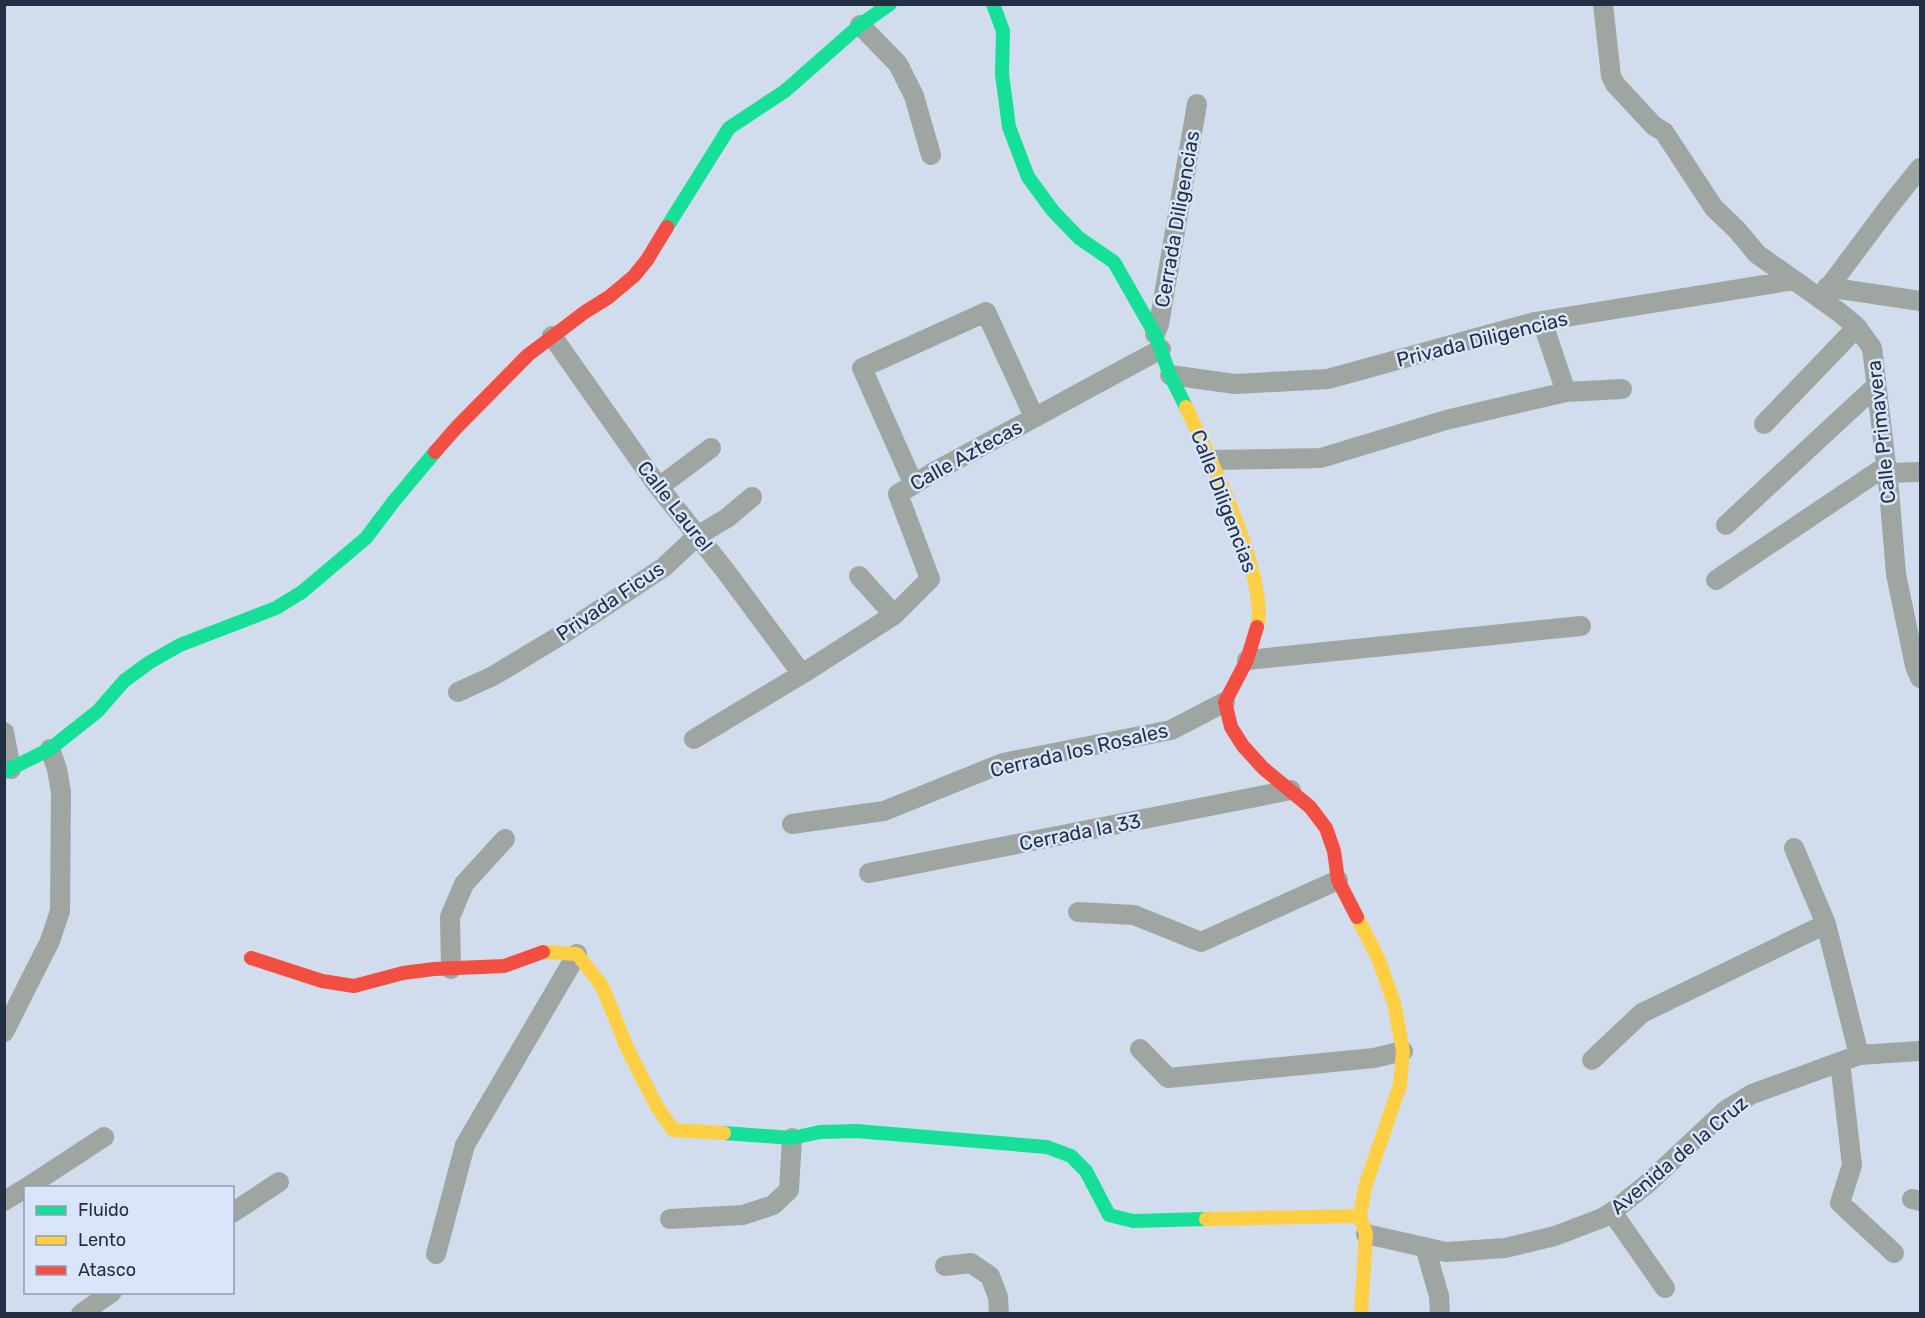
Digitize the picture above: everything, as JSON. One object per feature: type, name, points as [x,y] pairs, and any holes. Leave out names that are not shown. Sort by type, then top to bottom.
[{"type":"street","points":[[4,732],[8,771],[50,749],[98,711],[124,681],[150,662],[180,645],[276,608],[302,592],[341,561],[366,538],[456,428],[528,355],[609,297],[634,276],[729,128],[784,91],[860,25],[890,4]]},
{"type":"street","name":"Calle Diligencias","points":[[993,4],[1003,31],[1002,74],[1009,127],[1028,177],[1053,211],[1080,238],[1114,262],[1158,342],[1170,375],[1212,460],[1242,538],[1254,579],[1260,617],[1247,660],[1225,702]]},
{"type":"street","name":"Calle Primavera","points":[[1603,4],[1611,76],[1615,84],[1654,126],[1664,132],[1714,208],[1757,254],[1794,280],[1824,293],[1857,327],[1872,348],[1887,470],[1896,574],[1915,666],[1920,678]]},
{"type":"street","points":[[860,25],[898,64],[914,96],[931,155]]},
{"type":"street","name":"Cerrada Diligencias","points":[[1158,342],[1159,324],[1197,104]]},
{"type":"street","points":[[1824,293],[1920,168]]},
{"type":"street","name":"Privada Diligencias","points":[[1170,375],[1235,384],[1328,379],[1542,321],[1794,280]]},
{"type":"street","points":[[1824,293],[1920,301]]},
{"type":"street","points":[[913,483],[862,368],[986,312],[1034,417]]},
{"type":"street","points":[[1542,321],[1566,392]]},
{"type":"street","points":[[1764,424],[1857,327]]},
{"type":"street","name":"Calle Laurel","points":[[552,336],[659,487],[724,569],[802,674]]},
{"type":"street","name":"Calle Aztecas","points":[[694,739],[894,615],[930,579],[898,494],[913,483],[1034,417],[1158,342]]},
{"type":"street","points":[[1726,525],[1876,386]]},
{"type":"street","points":[[1212,460],[1321,458],[1446,420],[1566,392],[1622,389]]},
{"type":"street","points":[[659,487],[711,448]]},
{"type":"street","points":[[1716,580],[1887,470],[1920,472]]},
{"type":"street","name":"Privada Ficus","points":[[459,692],[493,676],[566,632],[664,567],[697,536],[727,518],[752,497]]},
{"type":"street","points":[[859,576],[894,615]]},
{"type":"street","points":[[1247,660],[1581,626]]},
{"type":"street","points":[[1225,702],[1231,727],[1243,746],[1263,768],[1311,807],[1326,828],[1334,851],[1338,880],[1378,958],[1394,1003],[1403,1051],[1400,1085],[1365,1186],[1361,1314]]},
{"type":"street","name":"Cerrada los Rosales","points":[[792,824],[884,811],[1002,763],[1172,730],[1225,702]]},
{"type":"street","points":[[4,1032],[51,941],[60,911],[61,792],[57,769],[50,749]]},
{"type":"street","name":"Cerrada la 33","points":[[869,873],[1291,790]]},
{"type":"street","points":[[452,969],[450,918],[464,884],[505,839]]},
{"type":"street","points":[[1794,848],[1826,924],[1859,1055]]},
{"type":"street","points":[[1078,912],[1134,915],[1201,942],[1338,880]]},
{"type":"street","points":[[1592,1060],[1642,1013],[1826,924]]},
{"type":"street","points":[[251,958],[322,981],[354,986],[403,974],[504,966],[542,952],[577,954],[602,986],[628,1050],[656,1105],[673,1130],[792,1138],[820,1132],[856,1131],[1047,1147],[1071,1156],[1086,1171],[1109,1215],[1133,1221],[1363,1225]]},
{"type":"street","points":[[436,1254],[465,1145],[577,954]]},
{"type":"street","points":[[1140,1049],[1168,1078],[1374,1058],[1403,1051]]},
{"type":"street","name":"Avenida de la Cruz","points":[[1363,1225],[1446,1252],[1505,1248],[1555,1236],[1612,1212],[1647,1184],[1726,1110],[1752,1094],[1859,1055],[1920,1051]]},
{"type":"street","points":[[1840,1062],[1852,1165],[1840,1203],[1894,1253]]},
{"type":"street","points":[[29,1186],[104,1137]]},
{"type":"street","points":[[670,1219],[743,1215],[773,1205],[789,1190],[792,1138]]},
{"type":"street","points":[[234,1212],[279,1182]]},
{"type":"street","points":[[4,1201],[24,1189]]},
{"type":"street","points":[[1612,1212],[1665,1288]]},
{"type":"street","points":[[1425,1247],[1439,1296],[1440,1314]]},
{"type":"street","points":[[945,1266],[971,1263],[990,1276],[998,1297],[999,1314]]},
{"type":"street","points":[[81,1314],[111,1294]]},
{"type":"traffic: fast","points":[[667,227],[729,128],[785,91],[860,25],[890,4]]},
{"type":"traffic: fast","points":[[993,4],[1003,31],[1002,74],[1009,127],[1028,177],[1053,211],[1079,238],[1114,262],[1155,334],[1170,375],[1186,407]]},
{"type":"traffic: fast","points":[[4,772],[50,749],[98,711],[124,681],[150,662],[180,645],[276,608],[302,592],[366,538],[435,452]]},
{"type":"traffic: fast","points":[[724,1133],[792,1138],[820,1132],[856,1131],[1047,1147],[1071,1156],[1086,1171],[1109,1215],[1133,1221],[1206,1219]]},
{"type":"traffic: slow","points":[[1186,407],[1221,484],[1246,549],[1259,606],[1257,627]]},
{"type":"traffic: slow","points":[[1357,917],[1378,958],[1394,1003],[1403,1051],[1400,1085],[1365,1187],[1360,1216],[1366,1234],[1361,1314]]},
{"type":"traffic: slow","points":[[543,952],[577,954],[602,986],[628,1050],[656,1105],[673,1130],[724,1133]]},
{"type":"traffic: slow","points":[[1206,1219],[1360,1216]]},
{"type":"traffic: jam","points":[[435,452],[528,355],[609,297],[634,276],[647,260],[667,227]]},
{"type":"traffic: jam","points":[[1257,627],[1247,660],[1225,702],[1231,727],[1243,746],[1263,768],[1310,807],[1326,828],[1334,851],[1338,880],[1357,917]]},
{"type":"traffic: jam","points":[[251,958],[322,981],[354,986],[403,973],[434,969],[504,966],[543,952]]}]
